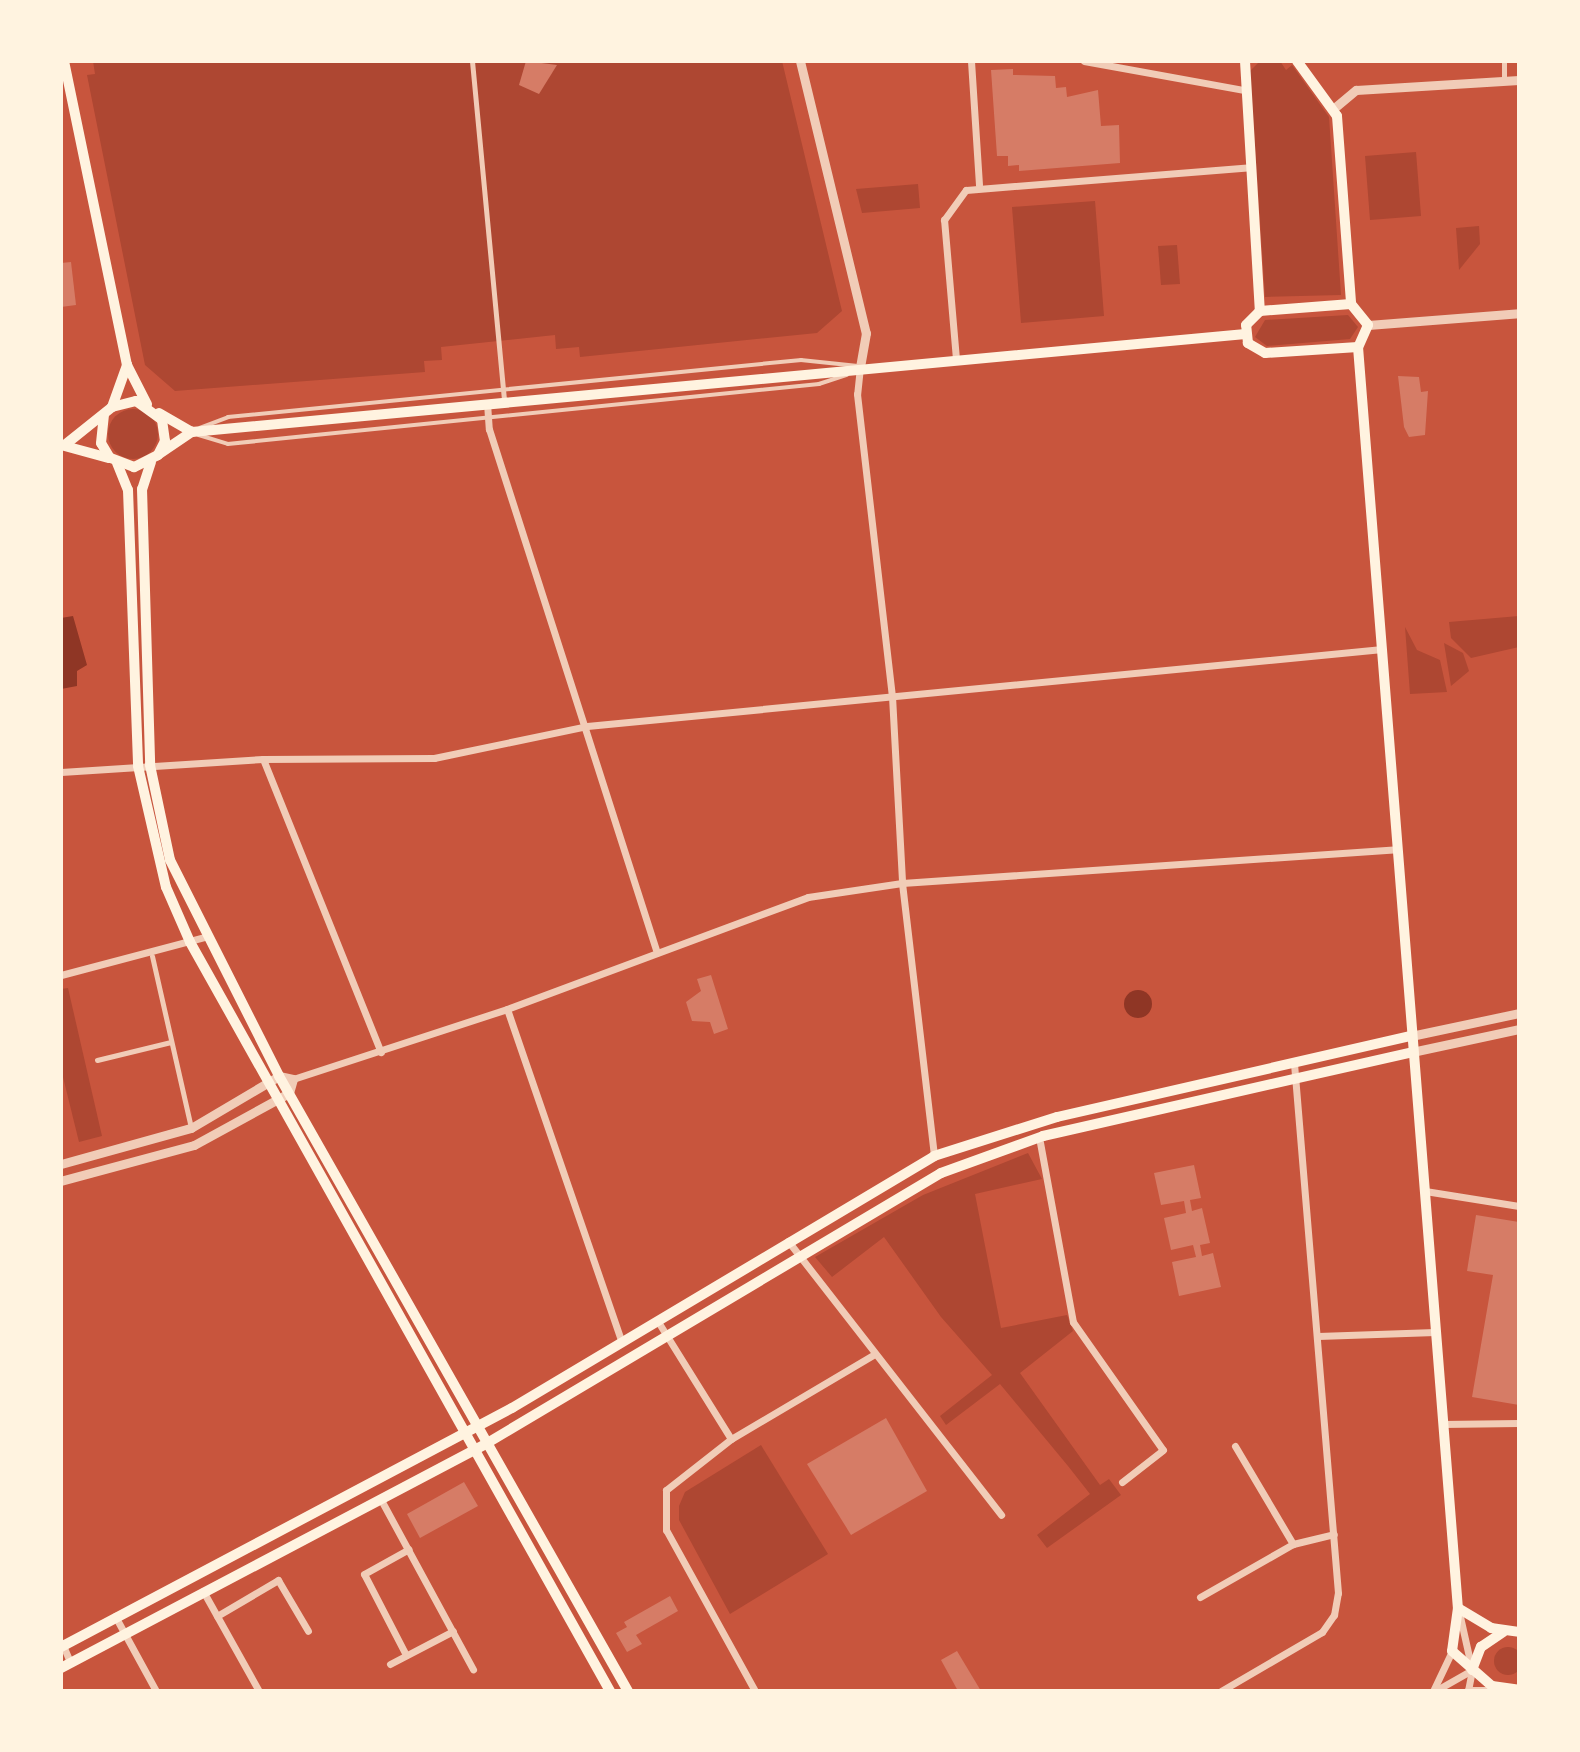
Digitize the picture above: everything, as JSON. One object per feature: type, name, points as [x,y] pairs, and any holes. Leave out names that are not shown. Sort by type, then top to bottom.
[{"type":"main road","points":[[64,61],[127,365],[165,430],[142,489],[150,765],[170,860],[205,937],[279,1076],[628,1691]]},
{"type":"main road","points":[[1245,61],[1244,90],[1260,311],[1245,334]]},
{"type":"main road","points":[[1297,61],[1333,109],[1351,304],[1368,325],[1358,348],[1458,1608],[1452,1651],[1472,1670],[1504,1690],[1519,1690]]},
{"type":"main road","points":[[1260,311],[1351,304]]},
{"type":"main road","points":[[64,445],[113,460],[155,458],[192,432],[860,366],[1245,334],[1265,354],[1358,348]]},
{"type":"main road","points":[[127,365],[99,432],[128,490],[138,766],[148,830],[190,942],[472,1450],[610,1691]]},
{"type":"main road","points":[[64,445],[108,411],[151,408],[192,432]]},
{"type":"main road","points":[[62,1645],[480,1426],[934,1156],[1096,1108],[1411,1036]]},
{"type":"main road","points":[[65,1665],[123,1630],[489,1442],[798,1254],[941,1173],[1039,1137],[1412,1052]]},
{"type":"main road","points":[[1458,1608],[1503,1632],[1519,1632]]},
{"type":"main road","points":[[1472,1670],[1481,1647],[1503,1632]]},
{"type":"street","points":[[472,61],[504,402]]},
{"type":"street","points":[[800,61],[866,333],[857,394],[892,696],[902,883],[934,1156]]},
{"type":"street","points":[[971,61],[979,185]]},
{"type":"street","points":[[1084,61],[1244,90]]},
{"type":"street","points":[[1504,61],[1504,81]]},
{"type":"street","points":[[1333,109],[1356,90],[1519,80]]},
{"type":"street","points":[[956,359],[944,220],[956,199],[979,185],[1250,167]]},
{"type":"street","points":[[1368,325],[1519,313]]},
{"type":"street","points":[[487,403],[488,417],[657,953]]},
{"type":"street","points":[[61,772],[263,759],[434,758],[587,726],[1382,649]]},
{"type":"street","points":[[263,759],[381,1052]]},
{"type":"street","points":[[61,1164],[191,1128],[279,1076],[293,1079],[381,1052],[507,1009],[808,897],[902,883],[1397,849]]},
{"type":"street","points":[[61,975],[152,956],[205,937]]},
{"type":"street","points":[[152,956],[191,1128]]},
{"type":"street","points":[[507,1009],[621,1341]]},
{"type":"street","points":[[1411,1036],[1519,1013]]},
{"type":"street","points":[[1412,1052],[1519,1029]]},
{"type":"street","points":[[97,1060],[171,1042]]},
{"type":"street","points":[[1221,1691],[1322,1632],[1334,1615],[1334,1534],[1294,1064]]},
{"type":"street","points":[[61,1181],[194,1145],[289,1093],[293,1079]]},
{"type":"street","points":[[1096,1108],[1098,1122]]},
{"type":"street","points":[[1039,1137],[1073,1322],[1163,1450],[1122,1482]]},
{"type":"street","points":[[1424,1191],[1519,1206]]},
{"type":"street","points":[[788,1241],[1001,1515]]},
{"type":"street","points":[[657,1320],[731,1439]]},
{"type":"street","points":[[1318,1336],[1435,1332]]},
{"type":"street","points":[[755,1691],[666,1530],[662,1506],[666,1490],[731,1439],[875,1354]]},
{"type":"street","points":[[1442,1424],[1481,1421],[1519,1423]]},
{"type":"street","points":[[1235,1446],[1293,1544]]},
{"type":"street","points":[[380,1497],[473,1669]]},
{"type":"street","points":[[1200,1597],[1293,1544],[1334,1534]]},
{"type":"street","points":[[406,1656],[363,1574],[409,1549]]},
{"type":"street","points":[[217,1616],[278,1580],[308,1631]]},
{"type":"street","points":[[202,1589],[259,1691]]},
{"type":"street","points":[[1458,1608],[1472,1670],[1467,1690],[1504,1690]]},
{"type":"street","points":[[115,1616],[156,1691]]},
{"type":"street","points":[[390,1664],[453,1631]]},
{"type":"street","points":[[62,1645],[65,1665]]},
{"type":"street","points":[[1434,1691],[1452,1651]]},
{"type":"street","points":[[1434,1691],[1472,1670]]},
{"type":"lane","points":[[192,432],[228,417],[802,360],[860,366]]},
{"type":"lane","points":[[192,432],[228,444],[819,384],[860,366]]},
{"type":"shaded area","points":[[93,61],[782,61],[842,311],[817,333],[580,357],[579,347],[556,349],[555,335],[441,347],[442,360],[424,361],[425,372],[175,391],[145,365],[87,75],[95,74]]},
{"type":"shaded area","points":[[1260,61],[1280,61],[1286,70],[1292,65],[1329,117],[1341,295],[1265,297],[1250,71]]},
{"type":"shaded area","points":[[1416,152],[1421,216],[1370,220],[1365,156]]},
{"type":"shaded area","points":[[918,184],[920,208],[862,213],[856,189]]},
{"type":"shaded area","points":[[1095,201],[1104,316],[1021,323],[1012,207]]},
{"type":"shaded area","points":[[1479,226],[1480,244],[1459,270],[1456,228]]},
{"type":"shaded area","points":[[1177,245],[1180,284],[1161,285],[1158,246]]},
{"type":"shaded area","points":[[1348,315],[1358,327],[1350,339],[1267,346],[1255,337],[1265,320]]},
{"type":"shaded area","points":[[133,409],[151,416],[158,434],[151,452],[133,459],[115,452],[108,434],[115,416]]},
{"type":"shaded area","points":[[73,616],[87,665],[77,671],[77,686],[61,689],[61,618]]},
{"type":"shaded area","points":[[1519,616],[1519,647],[1471,658],[1451,638],[1449,622]]},
{"type":"shaded area","points":[[1405,627],[1417,650],[1440,660],[1447,692],[1410,694]]},
{"type":"shaded area","points":[[1444,643],[1463,653],[1469,671],[1451,686]]},
{"type":"shaded area","points":[[68,988],[102,1136],[79,1142],[61,1069],[61,989]]},
{"type":"shaded area","points":[[1138,990],[1148,994],[1152,1004],[1148,1014],[1138,1018],[1128,1014],[1124,1004],[1128,994]]},
{"type":"shaded area","points":[[1028,1153],[1042,1179],[975,1194],[1001,1328],[1067,1315],[1073,1331],[1020,1373],[1100,1485],[1109,1479],[1121,1495],[1047,1548],[1037,1535],[1090,1494],[1068,1466],[1000,1384],[946,1425],[940,1416],[992,1375],[941,1317],[884,1237],[832,1277],[815,1257],[923,1195]]},
{"type":"shaded area","points":[[761,1445],[828,1554],[730,1614],[679,1520],[679,1506],[685,1492]]},
{"type":"shaded area","points":[[1508,1647],[1518,1651],[1522,1661],[1518,1671],[1508,1675],[1498,1671],[1494,1661],[1498,1651]]},
{"type":"building","points":[[526,61],[557,65],[539,94],[519,85]]},
{"type":"building","points":[[1013,69],[1013,75],[1055,76],[1056,88],[1066,87],[1067,97],[1098,90],[1101,126],[1119,125],[1120,163],[1019,171],[1019,165],[1008,166],[1008,156],[997,156],[991,70]]},
{"type":"building","points":[[71,262],[76,305],[61,307],[61,263]]},
{"type":"building","points":[[1398,376],[1419,377],[1421,392],[1428,391],[1425,435],[1409,437],[1404,427]]},
{"type":"building","points":[[711,975],[728,1029],[714,1034],[710,1022],[692,1021],[686,1002],[701,991],[697,979]]},
{"type":"building","points":[[1194,1165],[1201,1198],[1190,1200],[1192,1211],[1202,1208],[1210,1243],[1200,1245],[1202,1256],[1213,1253],[1221,1287],[1179,1296],[1172,1262],[1196,1257],[1193,1245],[1171,1250],[1164,1218],[1186,1213],[1184,1201],[1161,1205],[1154,1173]]},
{"type":"building","points":[[1476,1215],[1519,1222],[1519,1405],[1472,1397],[1493,1275],[1467,1271]]},
{"type":"building","points":[[886,1418],[927,1491],[851,1535],[807,1464]]},
{"type":"building","points":[[464,1482],[478,1506],[420,1538],[407,1514]]},
{"type":"building","points":[[670,1596],[678,1611],[636,1635],[642,1644],[627,1652],[616,1633],[627,1627],[624,1622]]},
{"type":"building","points":[[957,1651],[981,1691],[958,1691],[941,1660]]}]
